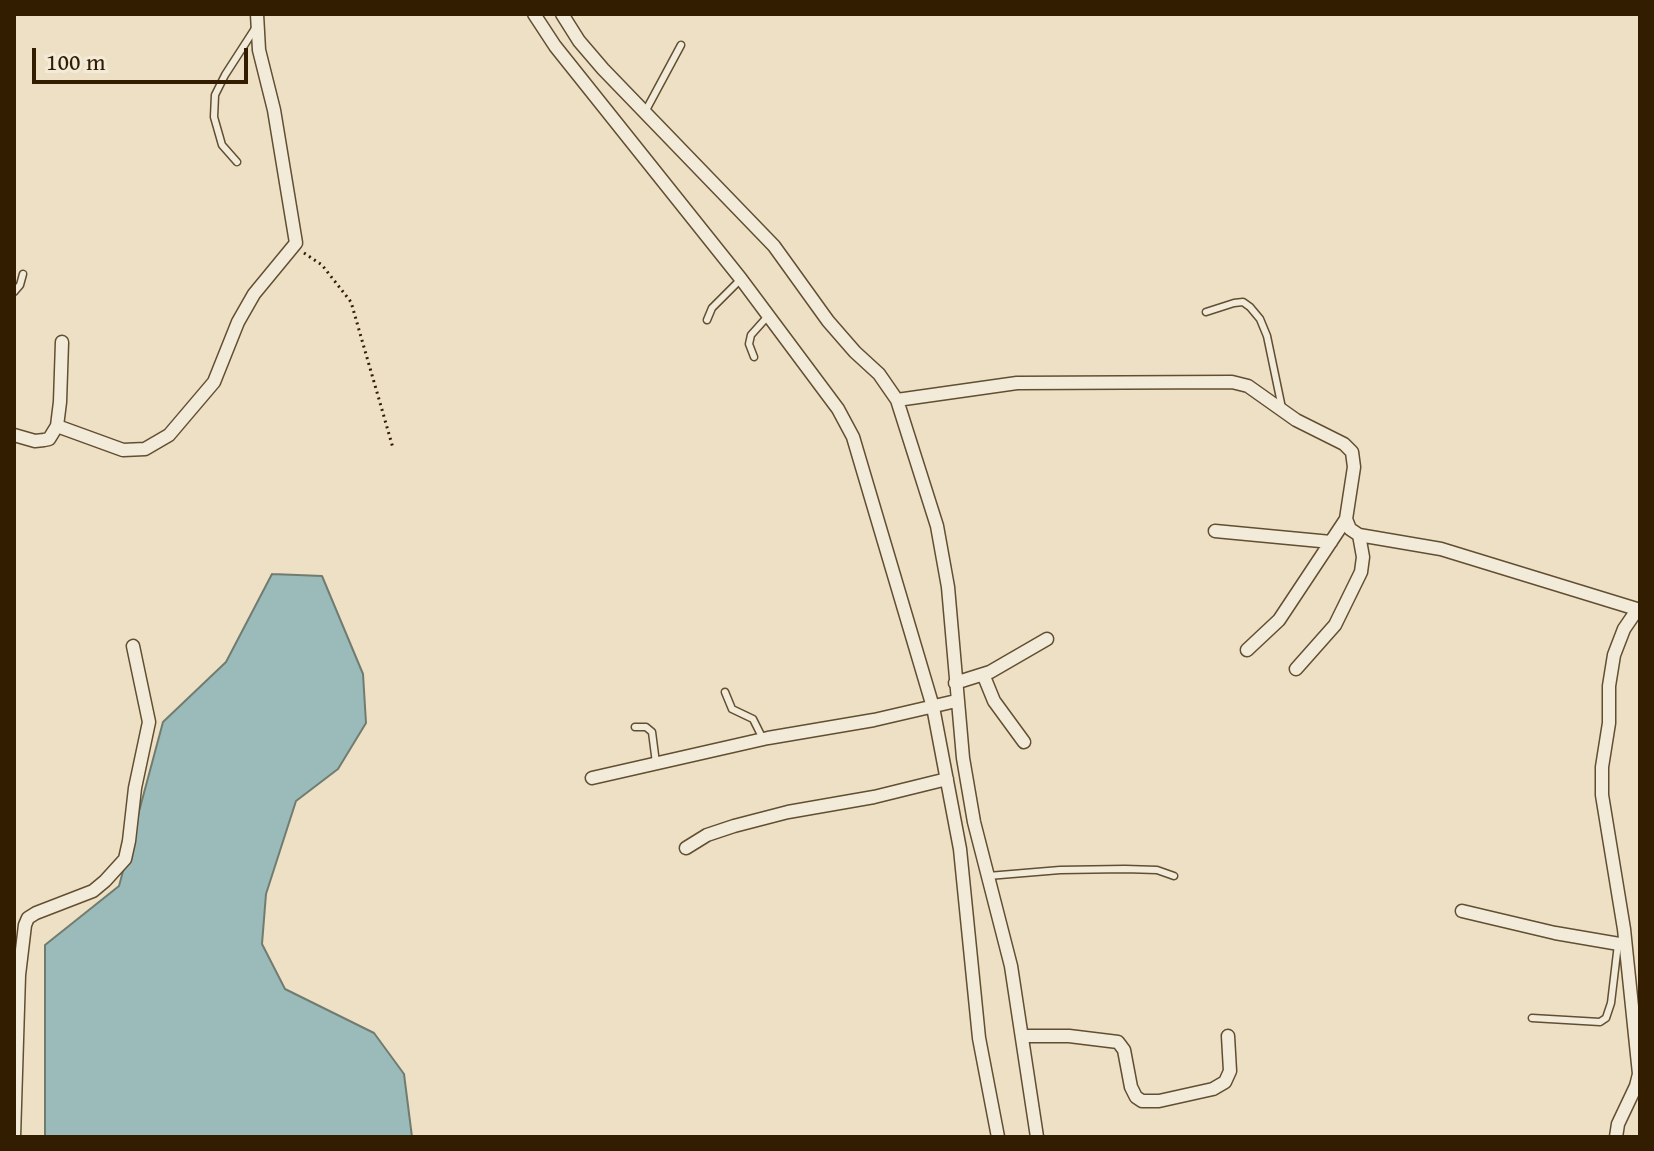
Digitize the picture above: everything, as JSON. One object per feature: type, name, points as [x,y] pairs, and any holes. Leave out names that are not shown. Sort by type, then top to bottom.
[{"type":"street","points":[[534,14],[555,46],[741,279],[838,409],[853,437],[944,704],[1011,966],[1037,1137]]},
{"type":"street","points":[[562,14],[579,41],[774,246],[828,321],[879,374],[897,400],[937,526],[948,587],[955,683],[944,704],[947,779],[960,849],[979,1038],[998,1137]]},
{"type":"street","points":[[57,426],[134,451],[145,449],[169,435],[214,382],[238,322],[254,294],[294,247],[297,236],[274,110],[259,50],[258,19]]},
{"type":"street","points":[[14,435],[27,440],[49,439],[57,426],[62,342]]},
{"type":"street","points":[[897,400],[1017,383],[1232,382],[1248,386],[1283,411],[1344,444],[1352,452],[1354,467],[1346,519],[1279,620],[1247,650]]},
{"type":"street","points":[[1346,519],[1350,529],[1359,535],[1441,549],[1637,616],[1614,655],[1602,767],[1602,795],[1639,1074],[1618,1124],[1616,1137]]},
{"type":"street","points":[[1215,531],[1331,542]]},
{"type":"street","points":[[1296,669],[1335,625],[1361,572],[1363,557],[1359,535]]},
{"type":"street","points":[[955,683],[983,674],[1047,639]]},
{"type":"street","points":[[14,1137],[19,975],[25,925],[28,918],[36,913],[93,891],[125,859],[135,788],[149,722],[133,646]]},
{"type":"street","points":[[983,674],[994,701],[1024,742]]},
{"type":"street","points":[[592,778],[763,739],[874,720],[944,704]]},
{"type":"street","points":[[686,848],[707,835],[734,826],[947,779]]},
{"type":"street","points":[[1462,911],[1555,933],[1622,944]]},
{"type":"street","points":[[1023,1036],[1069,1036],[1118,1042],[1124,1050],[1131,1087],[1142,1101],[1159,1101],[1213,1089],[1225,1082],[1230,1071],[1228,1036]]},
{"type":"lane","points":[[237,162],[222,145],[214,117],[215,95],[258,19]]},
{"type":"lane","points":[[645,112],[681,45]]},
{"type":"lane","points":[[14,292],[23,274]]},
{"type":"lane","points":[[707,320],[712,308],[741,279]]},
{"type":"lane","points":[[1206,312],[1243,302],[1260,319],[1275,363],[1283,411]]},
{"type":"lane","points":[[754,357],[749,344],[751,335],[768,316]]},
{"type":"lane","points":[[725,692],[732,709],[753,719],[763,739]]},
{"type":"lane","points":[[635,727],[646,727],[652,732],[656,763]]},
{"type":"lane","points":[[988,876],[1125,869],[1157,870],[1174,876]]},
{"type":"lane","points":[[1532,1018],[1600,1022],[1606,1018],[1622,944]]},
{"type":"path","points":[[294,247],[322,265],[351,302],[393,448]]},
{"type":"water","points":[[272,574],[322,576],[363,674],[366,723],[338,769],[296,801],[266,894],[262,944],[285,989],[374,1033],[404,1074],[412,1137],[45,1137],[45,945],[119,886],[163,722],[226,662]]}]
